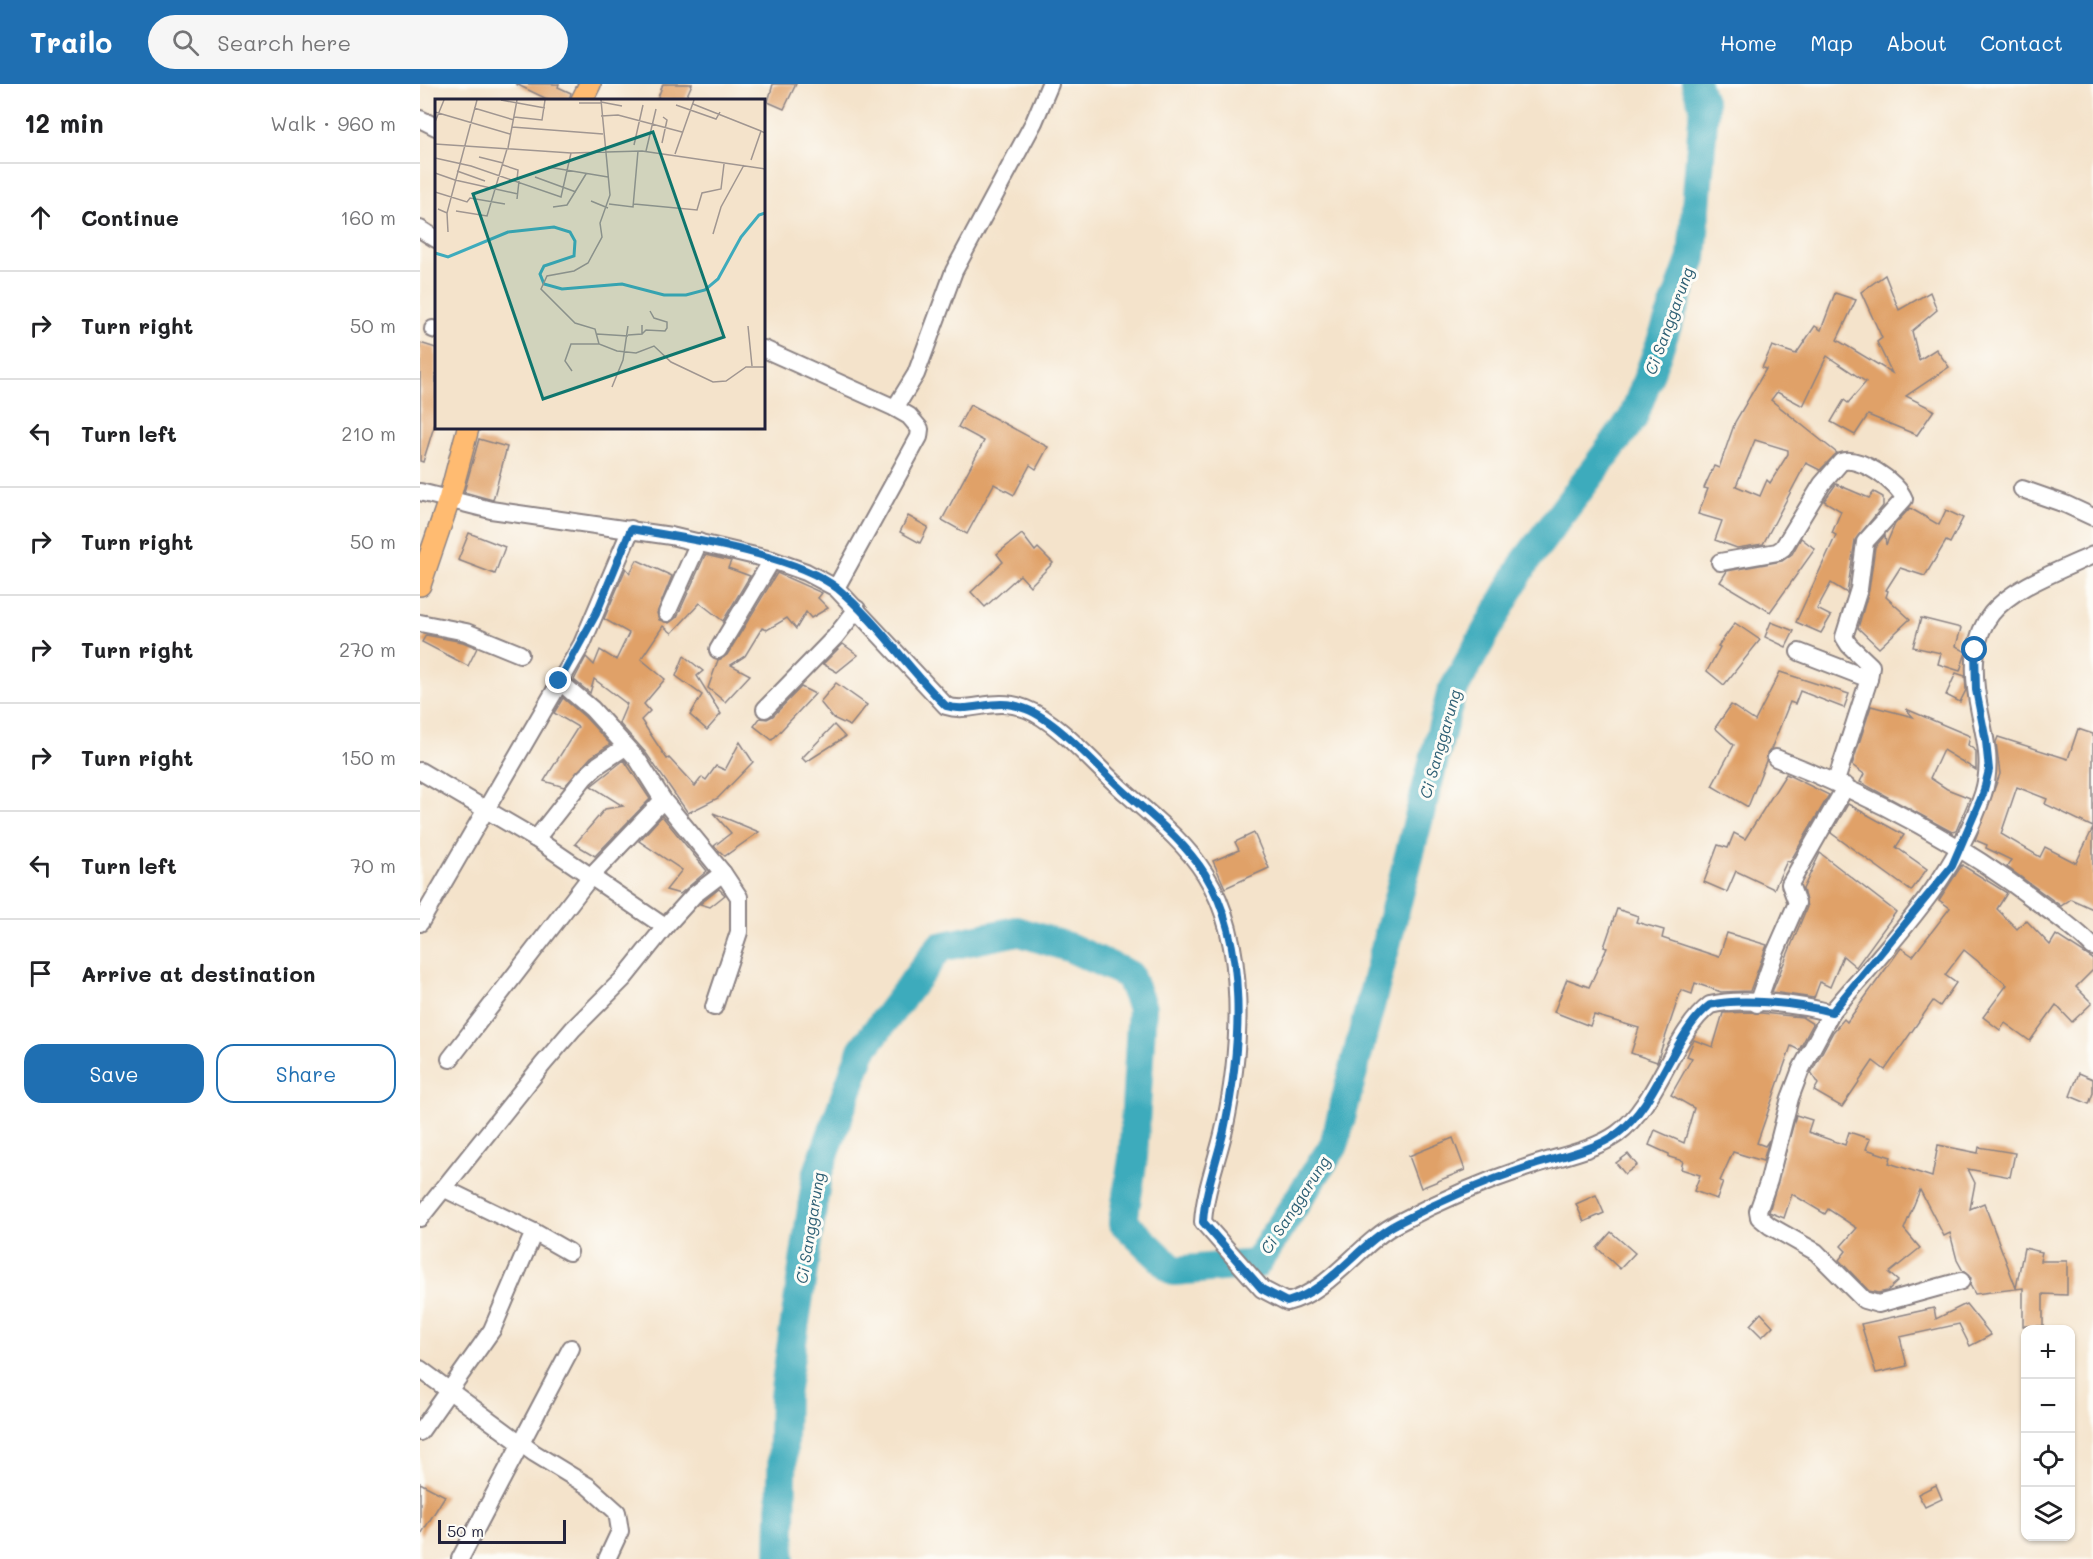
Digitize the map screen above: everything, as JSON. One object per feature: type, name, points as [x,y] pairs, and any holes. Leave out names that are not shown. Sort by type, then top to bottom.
[{"type":"main road","points":[[582,99],[590,84]]},
{"type":"main road","points":[[420,585],[449,500],[468,429]]},
{"type":"street","points":[[895,408],[916,374],[954,271],[1020,149],[1050,84]]},
{"type":"street","points":[[420,119],[435,126]]},
{"type":"street","points":[[420,229],[435,238]]},
{"type":"street","points":[[765,349],[895,408],[916,422],[920,429],[919,437],[836,588]]},
{"type":"street","points":[[1720,562],[1777,552],[1783,548],[1822,484],[1841,462],[1853,460],[1886,477],[1904,499],[1865,542],[1859,589],[1844,637],[1870,666],[1869,679],[1841,784],[1790,884],[1797,903],[1775,952],[1757,1004]]},
{"type":"street","points":[[2022,489],[2065,504],[2093,517]]},
{"type":"street","points":[[420,492],[491,510],[631,529],[699,542],[772,560],[820,578],[836,588],[946,706],[968,707],[1006,703],[1036,713],[1056,727],[1098,769],[1180,843],[1205,873],[1230,938],[1237,968],[1238,989],[1234,1063],[1224,1131],[1208,1187],[1203,1222],[1262,1289],[1287,1302],[1310,1292],[1395,1224],[1488,1181],[1590,1147],[1616,1135],[1649,1097],[1702,1012],[1719,1003],[1803,1006],[1832,1012]]},
{"type":"street","points":[[420,923],[487,811],[596,614],[631,529]]},
{"type":"street","points":[[667,613],[699,542]]},
{"type":"street","points":[[1961,1281],[1871,1304],[1864,1300],[1816,1252],[1770,1226],[1759,1217],[1758,1211],[1769,1180],[1790,1098],[1801,1069],[1832,1012],[1952,866],[1983,794],[1989,770],[1974,675],[1978,634],[1985,619],[2003,602],[2044,577],[2093,555]]},
{"type":"street","points":[[718,650],[772,560]]},
{"type":"street","points":[[765,709],[835,637],[857,609]]},
{"type":"street","points":[[420,623],[466,632],[520,654]]},
{"type":"street","points":[[1799,652],[1869,679]]},
{"type":"street","points":[[561,678],[638,760],[663,800],[723,873],[738,897],[740,918],[736,945],[714,1007]]},
{"type":"street","points":[[536,839],[584,778],[598,765],[626,747]]},
{"type":"street","points":[[1776,758],[1841,784],[1960,848],[2010,881],[2093,947]]},
{"type":"street","points":[[420,771],[536,839],[665,927]]},
{"type":"street","points":[[450,1059],[591,876],[663,800]]},
{"type":"street","points":[[420,1218],[425,1200],[444,1188],[573,1029],[624,978],[694,895],[723,873]]},
{"type":"street","points":[[444,1188],[534,1232],[568,1252]]},
{"type":"street","points":[[420,1432],[447,1390],[492,1330],[534,1232]]},
{"type":"street","points":[[460,1559],[571,1348]]},
{"type":"street","points":[[420,1369],[520,1443],[588,1486],[617,1512],[620,1531],[608,1559]]},
{"type":"building","points":[[516,84],[559,84],[558,87],[571,93],[569,99],[547,99]]},
{"type":"building","points":[[663,84],[692,84],[685,99],[657,99]]},
{"type":"building","points":[[773,84],[796,84],[784,109],[768,102]]},
{"type":"building","points":[[1885,275],[1899,310],[1930,292],[1937,310],[1912,331],[1919,360],[1936,349],[1949,367],[1906,396],[1934,410],[1917,435],[1868,415],[1855,435],[1831,422],[1844,400],[1848,403],[1866,382],[1827,356],[1803,406],[1777,392],[1771,400],[1837,453],[1820,470],[1806,463],[1763,544],[1737,548],[1715,540],[1722,521],[1698,514],[1708,489],[1704,488],[1714,466],[1719,468],[1735,422],[1766,369],[1762,368],[1772,346],[1796,354],[1815,326],[1821,330],[1835,293],[1856,300],[1837,340],[1892,373],[1877,342],[1882,338],[1861,292]],"holes":[[[1755,440],[1788,450],[1788,454],[1770,483],[1767,480],[1760,496],[1736,486]]]},
{"type":"building","points":[[420,343],[435,348],[435,423],[423,462],[420,461]]},
{"type":"building","points":[[970,405],[1048,447],[1036,469],[1030,465],[1014,495],[994,484],[967,534],[942,520],[984,441],[958,427]]},
{"type":"building","points":[[479,439],[507,447],[493,500],[464,492]]},
{"type":"building","points":[[1836,484],[1869,498],[1874,492],[1883,497],[1883,506],[1855,540],[1847,593],[1831,583],[1817,609],[1831,616],[1821,633],[1796,622],[1836,535],[1832,533],[1841,511],[1824,501]]},
{"type":"building","points":[[1910,508],[1939,525],[1946,510],[1963,518],[1950,543],[1946,541],[1925,576],[1900,568],[1886,590],[1888,591],[1886,597],[1910,619],[1879,648],[1858,628],[1869,590],[1875,547],[1885,535],[1886,545],[1895,524]]},
{"type":"building","points":[[908,516],[928,527],[920,543],[900,532]]},
{"type":"building","points":[[469,533],[505,547],[495,574],[458,560]]},
{"type":"building","points":[[1022,534],[1035,551],[1038,548],[1053,563],[1030,586],[1020,575],[985,607],[971,592],[1003,562],[997,554]]},
{"type":"building","points":[[1801,538],[1815,549],[1770,612],[1720,582],[1727,571],[1782,561],[1792,554]]},
{"type":"building","points":[[705,555],[731,561],[728,568],[750,576],[723,621],[700,603],[672,633],[663,626],[641,659],[665,679],[644,704],[650,711],[641,720],[667,759],[669,758],[695,786],[702,777],[706,780],[716,766],[725,770],[740,742],[753,762],[718,798],[688,813],[646,753],[619,723],[627,704],[594,679],[590,693],[574,680],[586,657],[594,665],[600,650],[616,660],[629,633],[604,619],[626,568],[630,573],[637,560],[672,576],[657,613],[659,620],[669,623],[677,617]]},
{"type":"building","points":[[777,573],[822,593],[818,598],[828,608],[811,618],[806,612],[796,629],[787,618],[767,630],[762,628],[745,656],[731,665],[750,675],[725,702],[708,688],[718,660],[727,655]]},
{"type":"building","points":[[1921,618],[1961,628],[1956,646],[1966,652],[1960,671],[1938,664],[1941,653],[1913,647]]},
{"type":"building","points":[[1771,622],[1794,631],[1786,647],[1765,637]]},
{"type":"building","points":[[1735,623],[1760,640],[1724,685],[1707,671],[1720,647],[1718,646]]},
{"type":"building","points":[[426,635],[463,642],[477,648],[468,666],[422,642]]},
{"type":"building","points":[[843,644],[858,655],[837,672],[823,664]]},
{"type":"building","points":[[684,656],[703,671],[697,676],[721,714],[707,730],[690,715],[702,695],[676,676]]},
{"type":"building","points":[[1780,672],[1849,694],[1844,708],[1800,691],[1795,704],[1790,702],[1767,754],[1748,807],[1712,786],[1734,745],[1715,728],[1731,705],[1755,721]]},
{"type":"building","points":[[1956,673],[1965,676],[1966,690],[1960,702],[1946,695]]},
{"type":"building","points":[[836,683],[867,705],[850,726],[833,718],[820,702]]},
{"type":"building","points":[[801,687],[815,694],[772,740],[754,726],[760,718],[767,719],[773,716]]},
{"type":"building","points":[[563,698],[585,717],[610,744],[591,757],[564,787],[544,781],[578,727],[554,713]]},
{"type":"building","points":[[1871,706],[1913,717],[1906,709],[1970,736],[1968,745],[1976,751],[1976,770],[1943,750],[1930,778],[1947,789],[1970,798],[1956,831],[1952,832],[1860,782],[1864,774],[1852,765]]},
{"type":"building","points":[[834,725],[845,737],[806,762],[802,758]]},
{"type":"building","points":[[2078,729],[2093,734],[2093,827],[2045,804],[2047,799],[2017,787],[2001,834],[2040,857],[2045,847],[2076,863],[2093,828],[2093,909],[2071,899],[2061,906],[2007,867],[2011,860],[1975,840],[2000,774],[1996,742],[1998,737],[2068,759]]},
{"type":"building","points":[[624,760],[650,799],[595,856],[575,844],[605,809],[623,806],[591,786]]},
{"type":"building","points":[[1786,774],[1829,795],[1790,862],[1787,861],[1774,889],[1736,871],[1727,892],[1704,882],[1718,845],[1728,848],[1734,833],[1745,839]]},
{"type":"building","points":[[1848,804],[1904,835],[1896,847],[1927,869],[1911,891],[1831,833]]},
{"type":"building","points":[[713,813],[759,832],[725,856],[714,846],[731,833]]},
{"type":"building","points":[[662,816],[707,871],[680,894],[666,890],[682,870],[639,841]]},
{"type":"building","points":[[1254,833],[1269,868],[1225,888],[1213,861],[1239,850],[1235,842]]},
{"type":"building","points":[[1820,853],[1896,912],[1856,967],[1843,956],[1830,987],[1820,982],[1814,998],[1772,992],[1807,907],[1803,889]]},
{"type":"building","points":[[1962,865],[2007,893],[1997,909],[2017,929],[2026,920],[2050,945],[2056,935],[2093,959],[2093,970],[2076,987],[2092,1003],[2072,1022],[2056,1005],[2030,1041],[2005,1023],[2000,1030],[1983,1017],[2007,985],[1964,950],[1945,975],[1956,983],[1940,1006],[1933,1001],[1885,1070],[1873,1061],[1842,1107],[1814,1091],[1818,1084],[1811,1073],[1833,1032],[1844,1019],[1847,1022],[1901,948],[1913,956],[1950,908],[1939,900]]},
{"type":"building","points":[[719,889],[725,895],[710,907],[700,904]]},
{"type":"building","points":[[1617,909],[1638,916],[1636,922],[1664,930],[1662,938],[1719,957],[1727,933],[1767,945],[1750,991],[1721,992],[1695,983],[1692,994],[1681,990],[1657,1062],[1631,1053],[1639,1028],[1594,1015],[1590,1026],[1554,1012],[1567,979],[1589,987],[1607,948],[1604,947]]},
{"type":"building","points":[[1751,1012],[1802,1017],[1813,1024],[1799,1050],[1791,1046],[1757,1143],[1765,1146],[1769,1140],[1763,1161],[1733,1152],[1720,1181],[1723,1182],[1717,1199],[1694,1191],[1700,1175],[1681,1169],[1683,1161],[1669,1157],[1669,1154],[1649,1145],[1655,1130],[1684,1143],[1694,1108],[1671,1095],[1692,1058],[1687,1056],[1694,1040],[1713,1047],[1723,1013]]},
{"type":"building","points":[[2079,1073],[2093,1079],[2093,1093],[2089,1104],[2070,1096]]},
{"type":"building","points":[[1796,1115],[1812,1120],[1808,1132],[1845,1145],[1849,1132],[1870,1139],[1866,1149],[1891,1157],[1889,1163],[1932,1177],[1938,1145],[1978,1153],[1979,1147],[2015,1153],[2010,1177],[1968,1169],[1975,1183],[1970,1209],[1984,1203],[2016,1288],[2024,1248],[2042,1252],[2040,1261],[2067,1261],[2067,1295],[2043,1294],[2043,1325],[2023,1325],[2023,1288],[1975,1294],[1970,1285],[1971,1278],[1963,1271],[1957,1260],[1950,1233],[1944,1236],[1920,1190],[1904,1229],[1920,1248],[1889,1273],[1898,1281],[1887,1291],[1878,1293],[1869,1291],[1839,1260],[1846,1251],[1841,1246],[1857,1228],[1828,1209],[1825,1214],[1792,1194],[1784,1218],[1769,1212]]},
{"type":"building","points":[[1453,1138],[1465,1170],[1421,1188],[1409,1156]]},
{"type":"building","points":[[1628,1154],[1637,1165],[1625,1174],[1616,1163]]},
{"type":"building","points":[[1596,1195],[1604,1213],[1584,1222],[1576,1204]]},
{"type":"building","points":[[1611,1232],[1635,1253],[1620,1269],[1597,1248]]},
{"type":"building","points":[[1966,1304],[1991,1335],[1970,1346],[1959,1324],[1900,1337],[1907,1366],[1876,1373],[1861,1324],[1934,1308],[1936,1319]]},
{"type":"building","points":[[1761,1313],[1773,1326],[1762,1337],[1750,1325]]},
{"type":"building","points":[[420,1483],[445,1496],[420,1536]]},
{"type":"building","points":[[1936,1485],[1942,1499],[1925,1507],[1918,1494]]},
{"type":"waterway","name":"Ci Sanggarung","points":[[780,1559],[784,1396],[817,1175],[862,1050],[940,947],[1017,931],[1071,948],[1129,975],[1142,1008],[1133,1158],[1123,1222],[1174,1271],[1256,1264],[1334,1145],[1451,694],[1525,562],[1633,418],[1692,258],[1704,107],[1696,84]]},
{"type":"route","points":[[559,681],[582,644],[631,529],[759,556],[820,578],[836,588],[857,609],[946,706],[968,707],[998,702],[1006,703],[1036,713],[1056,727],[1098,769],[1180,843],[1205,873],[1212,887],[1230,938],[1237,968],[1238,989],[1234,1063],[1224,1131],[1204,1203],[1203,1222],[1262,1289],[1287,1302],[1310,1292],[1395,1224],[1488,1181],[1590,1147],[1616,1135],[1629,1123],[1649,1097],[1695,1021],[1710,1005],[1719,1003],[1803,1006],[1832,1012],[1952,866],[1983,794],[1989,770],[1988,749],[1974,675],[1975,650]]}]
